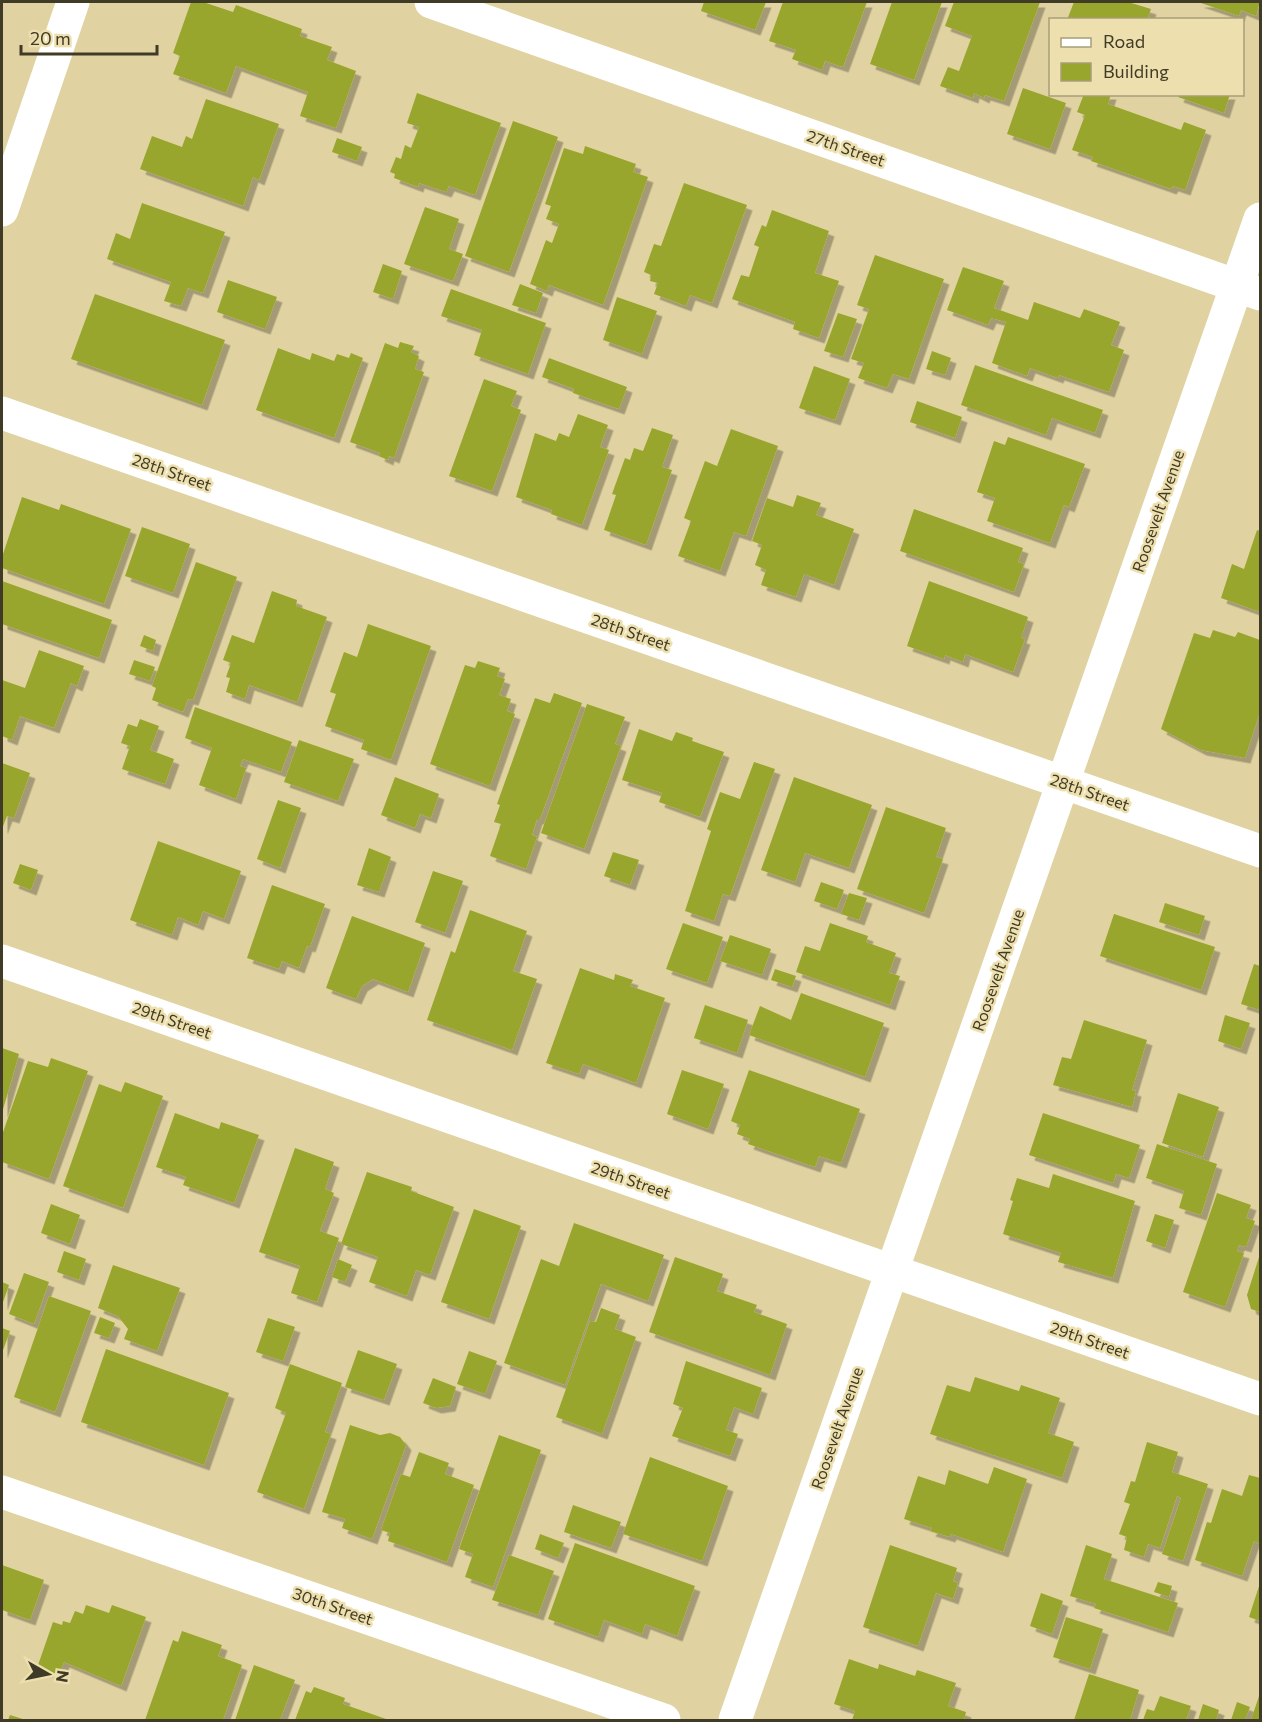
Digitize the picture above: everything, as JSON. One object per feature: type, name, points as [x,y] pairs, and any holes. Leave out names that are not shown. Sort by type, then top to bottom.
[{"type":"street","points":[[2,210],[73,2]]},
{"type":"street","name":"27th Street","points":[[431,2],[1249,290]]},
{"type":"street","name":"Roosevelt Avenue","points":[[735,1720],[1064,783],[1249,290],[1260,219]]},
{"type":"street","name":"28th Street","points":[[2,413],[1260,851]]},
{"type":"street","name":"29th Street","points":[[2,961],[1260,1399]]},
{"type":"street","name":"30th Street","points":[[2,1492],[664,1720]]},
{"type":"building","points":[[191,2],[203,2],[233,12],[236,5],[302,29],[300,36],[332,47],[327,60],[356,71],[336,128],[300,116],[308,92],[236,66],[226,93],[173,74],[180,56],[173,53]]},
{"type":"building","points":[[704,2],[766,2],[755,30],[701,11]]},
{"type":"building","points":[[783,2],[867,2],[843,67],[825,61],[822,70],[792,59],[796,50],[769,41]]},
{"type":"building","points":[[892,2],[942,2],[914,80],[870,64]]},
{"type":"building","points":[[954,2],[1040,2],[1004,101],[985,95],[984,98],[974,93],[973,98],[940,86],[948,67],[959,71],[972,36],[945,26]]},
{"type":"building","points":[[1074,2],[1128,2],[1151,9],[1148,17],[1150,18],[1068,18]]},
{"type":"building","points":[[1198,2],[1260,2],[1256,16],[1241,10],[1239,16]]},
{"type":"building","points":[[1023,88],[1066,103],[1050,149],[1007,134]]},
{"type":"building","points":[[417,93],[501,123],[475,195],[449,186],[446,192],[419,183],[418,187],[394,178],[395,174],[390,172],[396,157],[401,159],[405,145],[411,148],[419,127],[407,123]]},
{"type":"building","points":[[1083,96],[1110,96],[1108,104],[1181,130],[1184,122],[1206,130],[1185,190],[1173,186],[1171,189],[1091,161],[1093,157],[1072,150],[1085,115],[1077,112]]},
{"type":"building","points":[[1178,96],[1229,96],[1224,113]]},
{"type":"building","points":[[206,99],[279,124],[259,180],[253,177],[243,206],[140,169],[152,136],[182,147],[186,136],[192,139]]},
{"type":"building","points":[[513,121],[558,137],[509,272],[465,256]]},
{"type":"building","points":[[337,138],[362,147],[357,161],[332,152]]},
{"type":"building","points":[[585,146],[636,164],[633,172],[648,177],[603,305],[549,285],[547,291],[530,284],[546,240],[552,243],[559,224],[546,219],[551,206],[545,204],[564,148],[583,154]]},
{"type":"building","points":[[684,183],[747,205],[712,303],[690,295],[686,306],[654,294],[658,283],[650,281],[651,275],[644,272],[654,244],[661,246]]},
{"type":"building","points":[[142,203],[225,232],[203,293],[188,288],[181,306],[164,301],[171,282],[107,259],[116,233],[130,239]]},
{"type":"building","points":[[425,207],[459,219],[449,249],[463,254],[453,281],[404,264]]},
{"type":"building","points":[[772,210],[829,231],[815,273],[839,281],[819,338],[793,329],[795,322],[732,299],[741,275],[749,277],[759,247],[754,245],[762,225],[766,227]]},
{"type":"building","points":[[875,255],[944,279],[909,379],[893,374],[887,388],[858,378],[864,363],[851,359],[869,309],[857,305]]},
{"type":"building","points":[[383,264],[402,271],[393,299],[373,292]]},
{"type":"building","points":[[963,267],[1004,281],[994,308],[1028,320],[1034,302],[1080,318],[1084,309],[1120,322],[1111,345],[1124,350],[1109,392],[1059,375],[1058,378],[1030,368],[1027,376],[992,363],[1006,322],[991,318],[988,325],[947,310]]},
{"type":"building","points":[[228,280],[277,297],[265,329],[217,312]]},
{"type":"building","points":[[520,284],[543,293],[536,313],[512,305]]},
{"type":"building","points":[[451,289],[546,323],[528,374],[474,355],[482,330],[441,316]]},
{"type":"building","points":[[95,294],[225,340],[202,405],[71,359]]},
{"type":"building","points":[[617,297],[657,311],[642,354],[603,340]]},
{"type":"building","points":[[838,313],[857,319],[843,357],[824,351]]},
{"type":"building","points":[[400,342],[414,346],[411,352],[419,356],[415,369],[424,372],[394,458],[389,456],[388,460],[379,456],[380,453],[350,442],[385,343],[398,348]]},
{"type":"building","points":[[278,348],[310,360],[312,353],[334,361],[337,354],[349,358],[351,353],[363,358],[334,438],[256,410]]},
{"type":"building","points":[[932,351],[951,358],[945,375],[926,369]]},
{"type":"building","points":[[549,358],[627,387],[619,409],[573,393],[574,389],[542,377]]},
{"type":"building","points":[[975,365],[1103,410],[1095,433],[1052,418],[1046,435],[961,405]]},
{"type":"building","points":[[814,366],[850,379],[835,420],[799,408]]},
{"type":"building","points":[[484,379],[517,391],[511,406],[521,410],[492,491],[449,476]]},
{"type":"building","points":[[917,401],[962,417],[955,438],[910,422]]},
{"type":"building","points":[[578,414],[608,425],[600,447],[609,450],[582,525],[551,514],[552,510],[516,497],[535,433],[556,441],[559,433],[569,437]]},
{"type":"building","points":[[652,428],[673,435],[662,467],[672,470],[646,545],[604,530],[616,495],[612,494],[625,458],[630,460],[634,448],[643,451]]},
{"type":"building","points":[[731,429],[778,446],[746,536],[734,532],[720,571],[678,556],[691,521],[684,518],[705,461],[717,466]]},
{"type":"building","points":[[1008,437],[1085,464],[1069,507],[1064,505],[1050,543],[987,521],[995,498],[977,492],[994,441],[1005,445]]},
{"type":"building","points":[[797,495],[821,503],[816,515],[854,529],[834,585],[804,574],[796,597],[761,585],[766,570],[755,565],[762,545],[752,541],[767,498],[793,507]]},
{"type":"building","points":[[22,497],[59,510],[61,504],[131,529],[104,604],[2,568],[2,557]]},
{"type":"building","points":[[914,509],[1023,548],[1018,562],[1024,564],[1014,592],[900,551]]},
{"type":"building","points":[[142,527],[190,544],[173,593],[125,576]]},
{"type":"building","points":[[1257,530],[1260,531],[1260,612],[1221,598],[1232,564],[1244,569]]},
{"type":"building","points":[[196,562],[237,577],[193,700],[188,699],[183,712],[152,700],[156,688],[152,686]]},
{"type":"building","points":[[2,581],[112,620],[99,658],[2,624]]},
{"type":"building","points":[[929,581],[1028,617],[1021,638],[1025,639],[1013,672],[965,654],[963,662],[945,655],[944,659],[907,646]]},
{"type":"building","points":[[272,591],[297,600],[296,606],[327,617],[297,702],[249,685],[245,699],[226,692],[230,678],[226,677],[231,663],[223,660],[232,635],[254,643]]},
{"type":"building","points":[[368,624],[431,646],[391,760],[361,749],[364,740],[325,726],[336,694],[330,692],[344,652],[357,657]]},
{"type":"building","points":[[1213,630],[1235,637],[1238,632],[1260,640],[1260,712],[1245,758],[1201,750],[1161,729],[1194,633],[1210,638]]},
{"type":"building","points":[[144,635],[156,640],[153,651],[140,646]]},
{"type":"building","points":[[39,650],[84,666],[77,686],[71,683],[54,728],[20,716],[12,740],[2,736],[2,680],[25,688]]},
{"type":"building","points":[[134,660],[155,667],[150,681],[129,674]]},
{"type":"building","points":[[478,661],[500,668],[497,676],[505,679],[499,695],[511,699],[507,711],[515,714],[490,786],[430,764],[465,665],[475,668]]},
{"type":"building","points":[[554,693],[582,703],[540,819],[537,819],[532,835],[537,837],[526,869],[490,856],[501,824],[494,822],[500,805],[497,804],[535,698],[550,703]]},
{"type":"building","points":[[587,704],[625,717],[615,744],[621,746],[584,849],[541,833]]},
{"type":"building","points":[[195,707],[292,742],[281,772],[243,759],[240,766],[246,768],[236,799],[199,785],[212,748],[185,738]]},
{"type":"building","points":[[140,719],[159,726],[150,750],[174,759],[165,784],[122,769],[130,746],[121,743],[128,724],[137,727]]},
{"type":"building","points":[[639,729],[672,741],[676,732],[693,738],[692,741],[724,752],[700,817],[659,802],[662,793],[622,780]]},
{"type":"building","points":[[299,740],[354,759],[338,801],[284,782]]},
{"type":"building","points":[[754,762],[775,769],[730,896],[723,894],[714,921],[685,911],[711,831],[707,829],[720,792],[740,799]]},
{"type":"building","points":[[2,763],[30,773],[14,818],[7,816],[2,829]]},
{"type":"building","points":[[395,777],[439,794],[431,818],[420,814],[415,828],[381,815]]},
{"type":"building","points":[[794,777],[872,805],[849,868],[805,853],[795,882],[761,870]]},
{"type":"building","points":[[278,800],[301,808],[280,868],[257,859]]},
{"type":"building","points":[[886,807],[946,828],[936,857],[943,859],[924,913],[857,889]]},
{"type":"building","points":[[158,841],[241,871],[224,919],[203,911],[198,925],[178,917],[172,935],[130,920]]},
{"type":"building","points":[[369,848],[391,857],[379,892],[357,885]]},
{"type":"building","points":[[613,852],[639,860],[630,885],[604,876]]},
{"type":"building","points":[[20,864],[38,870],[31,890],[13,883]]},
{"type":"building","points":[[433,871],[463,881],[445,933],[415,922]]},
{"type":"building","points":[[821,882],[844,890],[837,909],[814,901]]},
{"type":"building","points":[[272,885],[325,904],[310,947],[307,946],[299,968],[282,961],[279,969],[247,958]]},
{"type":"building","points":[[849,893],[867,898],[859,920],[841,914]]},
{"type":"building","points":[[1165,903],[1205,916],[1199,935],[1159,922]]},
{"type":"building","points":[[470,910],[527,931],[513,971],[537,979],[512,1050],[427,1020],[451,951],[455,953]]},
{"type":"building","points":[[1114,914],[1215,947],[1201,990],[1100,956]]},
{"type":"building","points":[[352,916],[425,943],[408,992],[373,979],[362,986],[356,999],[326,988]]},
{"type":"building","points":[[683,923],[723,937],[707,983],[666,969]]},
{"type":"building","points":[[830,923],[868,936],[866,942],[896,953],[889,973],[900,976],[890,1005],[796,972],[805,946],[820,951]]},
{"type":"building","points":[[730,935],[771,949],[762,975],[720,961]]},
{"type":"building","points":[[1254,964],[1260,966],[1260,1010],[1241,1004]]},
{"type":"building","points":[[580,968],[614,980],[615,974],[633,980],[630,986],[665,998],[636,1083],[583,1064],[579,1074],[546,1063]]},
{"type":"building","points":[[775,969],[796,976],[792,987],[771,980]]},
{"type":"building","points":[[801,993],[884,1023],[865,1077],[749,1035],[760,1006],[791,1020]]},
{"type":"building","points":[[705,1005],[748,1020],[737,1053],[694,1038]]},
{"type":"building","points":[[1225,1015],[1250,1023],[1241,1049],[1218,1041]]},
{"type":"building","points":[[1084,1020],[1147,1040],[1132,1090],[1136,1091],[1132,1107],[1053,1085],[1062,1057],[1071,1059]]},
{"type":"building","points":[[2,1048],[19,1054],[2,1113]]},
{"type":"building","points":[[51,1058],[88,1071],[49,1179],[2,1162],[2,1135],[28,1061],[48,1067]]},
{"type":"building","points":[[682,1070],[724,1084],[708,1129],[667,1114]]},
{"type":"building","points":[[749,1070],[860,1109],[841,1163],[819,1156],[815,1167],[748,1144],[750,1139],[737,1134],[740,1125],[731,1121]]},
{"type":"building","points":[[125,1082],[163,1096],[123,1208],[63,1186],[99,1084],[121,1092]]},
{"type":"building","points":[[1178,1093],[1219,1107],[1203,1157],[1162,1143]]},
{"type":"building","points":[[175,1113],[219,1129],[221,1122],[259,1135],[234,1203],[183,1185],[186,1177],[156,1167]]},
{"type":"building","points":[[1043,1113],[1140,1145],[1129,1178],[1116,1174],[1113,1183],[1029,1155]]},
{"type":"building","points":[[1157,1144],[1217,1164],[1201,1215],[1179,1208],[1184,1191],[1146,1178]]},
{"type":"building","points":[[295,1148],[334,1162],[325,1189],[334,1193],[320,1231],[339,1238],[317,1302],[291,1293],[300,1266],[259,1252]]},
{"type":"building","points":[[367,1172],[412,1187],[411,1191],[454,1207],[430,1275],[416,1270],[407,1296],[369,1282],[378,1257],[341,1244]]},
{"type":"building","points":[[1053,1174],[1135,1201],[1113,1278],[1058,1262],[1061,1253],[1003,1234],[1017,1178],[1049,1188]]},
{"type":"building","points":[[1217,1193],[1251,1205],[1246,1218],[1255,1221],[1246,1247],[1239,1245],[1237,1251],[1244,1253],[1225,1307],[1183,1292]]},
{"type":"building","points":[[51,1204],[80,1215],[70,1244],[41,1233]]},
{"type":"building","points":[[474,1209],[521,1226],[489,1319],[441,1302]]},
{"type":"building","points":[[1155,1214],[1174,1220],[1165,1248],[1146,1241]]},
{"type":"building","points":[[574,1223],[664,1255],[648,1301],[601,1284],[565,1385],[504,1363],[541,1259],[559,1266]]},
{"type":"building","points":[[64,1251],[86,1259],[79,1280],[57,1272]]},
{"type":"building","points":[[1260,1254],[1260,1312],[1251,1309],[1247,1295]]},
{"type":"building","points":[[675,1257],[723,1274],[717,1291],[757,1305],[754,1312],[787,1324],[770,1375],[649,1332]]},
{"type":"building","points":[[338,1259],[352,1265],[345,1282],[332,1277]]},
{"type":"building","points":[[113,1265],[180,1288],[157,1351],[124,1339],[128,1329],[118,1316],[98,1308]]},
{"type":"building","points":[[24,1273],[49,1282],[34,1324],[9,1314]]},
{"type":"building","points":[[2,1282],[9,1285],[2,1305]]},
{"type":"building","points":[[49,1296],[91,1311],[55,1412],[14,1397]]},
{"type":"building","points":[[601,1308],[620,1315],[615,1329],[636,1337],[602,1434],[556,1417],[590,1321],[596,1322]]},
{"type":"building","points":[[100,1317],[115,1323],[109,1338],[94,1333]]},
{"type":"building","points":[[268,1318],[295,1327],[283,1361],[256,1352]]},
{"type":"building","points":[[2,1328],[10,1331],[2,1353]]},
{"type":"building","points":[[106,1349],[229,1393],[204,1465],[81,1422]]},
{"type":"building","points":[[358,1350],[397,1364],[384,1400],[345,1387]]},
{"type":"building","points":[[469,1351],[497,1361],[485,1394],[457,1384]]},
{"type":"building","points":[[686,1361],[762,1388],[753,1414],[734,1407],[726,1430],[738,1434],[730,1456],[672,1436],[683,1408],[673,1404]]},
{"type":"building","points":[[290,1364],[342,1383],[325,1432],[331,1434],[304,1509],[257,1492],[286,1413],[275,1408]]},
{"type":"building","points":[[975,1377],[1019,1391],[1021,1385],[1060,1398],[1048,1433],[1074,1442],[1062,1478],[930,1434],[947,1385],[970,1392]]},
{"type":"building","points":[[433,1378],[456,1387],[450,1406],[436,1408],[423,1403]]},
{"type":"building","points":[[350,1425],[380,1435],[390,1433],[400,1437],[406,1445],[372,1539],[342,1528],[345,1519],[322,1512]]},
{"type":"building","points":[[499,1435],[541,1450],[493,1587],[465,1577],[473,1554],[459,1549]]},
{"type":"building","points":[[1147,1442],[1178,1452],[1172,1472],[1208,1484],[1183,1561],[1162,1554],[1181,1498],[1177,1496],[1160,1548],[1148,1544],[1144,1557],[1124,1550],[1127,1537],[1119,1534],[1130,1504],[1124,1502],[1131,1481],[1135,1482]]},
{"type":"building","points":[[419,1452],[449,1463],[445,1474],[474,1485],[447,1562],[388,1541],[390,1533],[381,1530],[401,1474],[410,1477]]},
{"type":"building","points":[[650,1457],[728,1486],[702,1561],[623,1534]]},
{"type":"building","points":[[994,1467],[1027,1479],[1003,1552],[951,1534],[950,1537],[930,1531],[932,1528],[904,1519],[918,1476],[945,1485],[949,1470],[988,1484]]},
{"type":"building","points":[[1249,1475],[1260,1478],[1260,1544],[1254,1541],[1242,1576],[1195,1560],[1207,1522],[1211,1523],[1222,1489],[1242,1496]]},
{"type":"building","points":[[573,1505],[621,1522],[611,1548],[564,1532]]},
{"type":"building","points":[[540,1534],[564,1543],[558,1558],[535,1549]]},
{"type":"building","points":[[575,1543],[695,1586],[677,1636],[645,1624],[642,1634],[604,1620],[598,1637],[548,1619]]},
{"type":"building","points":[[890,1545],[957,1568],[953,1581],[958,1583],[953,1599],[936,1593],[918,1646],[863,1627]]},
{"type":"building","points":[[1086,1545],[1112,1554],[1104,1579],[1178,1603],[1168,1632],[1094,1608],[1096,1604],[1070,1596]]},
{"type":"building","points":[[509,1555],[554,1571],[538,1615],[492,1600]]},
{"type":"building","points":[[2,1565],[44,1580],[30,1620],[2,1610]]},
{"type":"building","points":[[1158,1582],[1172,1586],[1169,1597],[1154,1592]]},
{"type":"building","points":[[1260,1583],[1260,1621],[1249,1617]]},
{"type":"building","points":[[1041,1593],[1063,1601],[1052,1634],[1030,1626]]},
{"type":"building","points":[[86,1605],[109,1613],[112,1605],[146,1617],[121,1686],[64,1662],[59,1675],[37,1668],[53,1622],[62,1625],[63,1621],[70,1623],[75,1611],[83,1614]]},
{"type":"building","points":[[1066,1617],[1103,1629],[1090,1669],[1053,1657]]},
{"type":"building","points":[[182,1631],[222,1645],[218,1656],[242,1665],[223,1720],[145,1720],[173,1640],[178,1642]]},
{"type":"building","points":[[849,1659],[878,1669],[879,1664],[915,1676],[917,1670],[956,1683],[948,1706],[966,1712],[964,1720],[852,1720],[855,1711],[834,1704]]},
{"type":"building","points":[[254,1665],[295,1680],[280,1720],[235,1720]]},
{"type":"building","points":[[1089,1674],[1139,1690],[1130,1720],[1074,1720]]},
{"type":"building","points":[[314,1687],[345,1698],[343,1704],[389,1720],[295,1720],[306,1691],[311,1693]]},
{"type":"building","points":[[1260,1693],[1260,1720],[1251,1720]]},
{"type":"building","points":[[1160,1696],[1191,1706],[1186,1720],[1143,1720],[1147,1709],[1154,1711]]},
{"type":"building","points":[[1237,1702],[1250,1707],[1245,1720],[1231,1720]]},
{"type":"building","points":[[1203,1704],[1219,1710],[1216,1720],[1198,1720]]},
{"type":"building","points":[[10,1715],[26,1720],[8,1720]]}]
